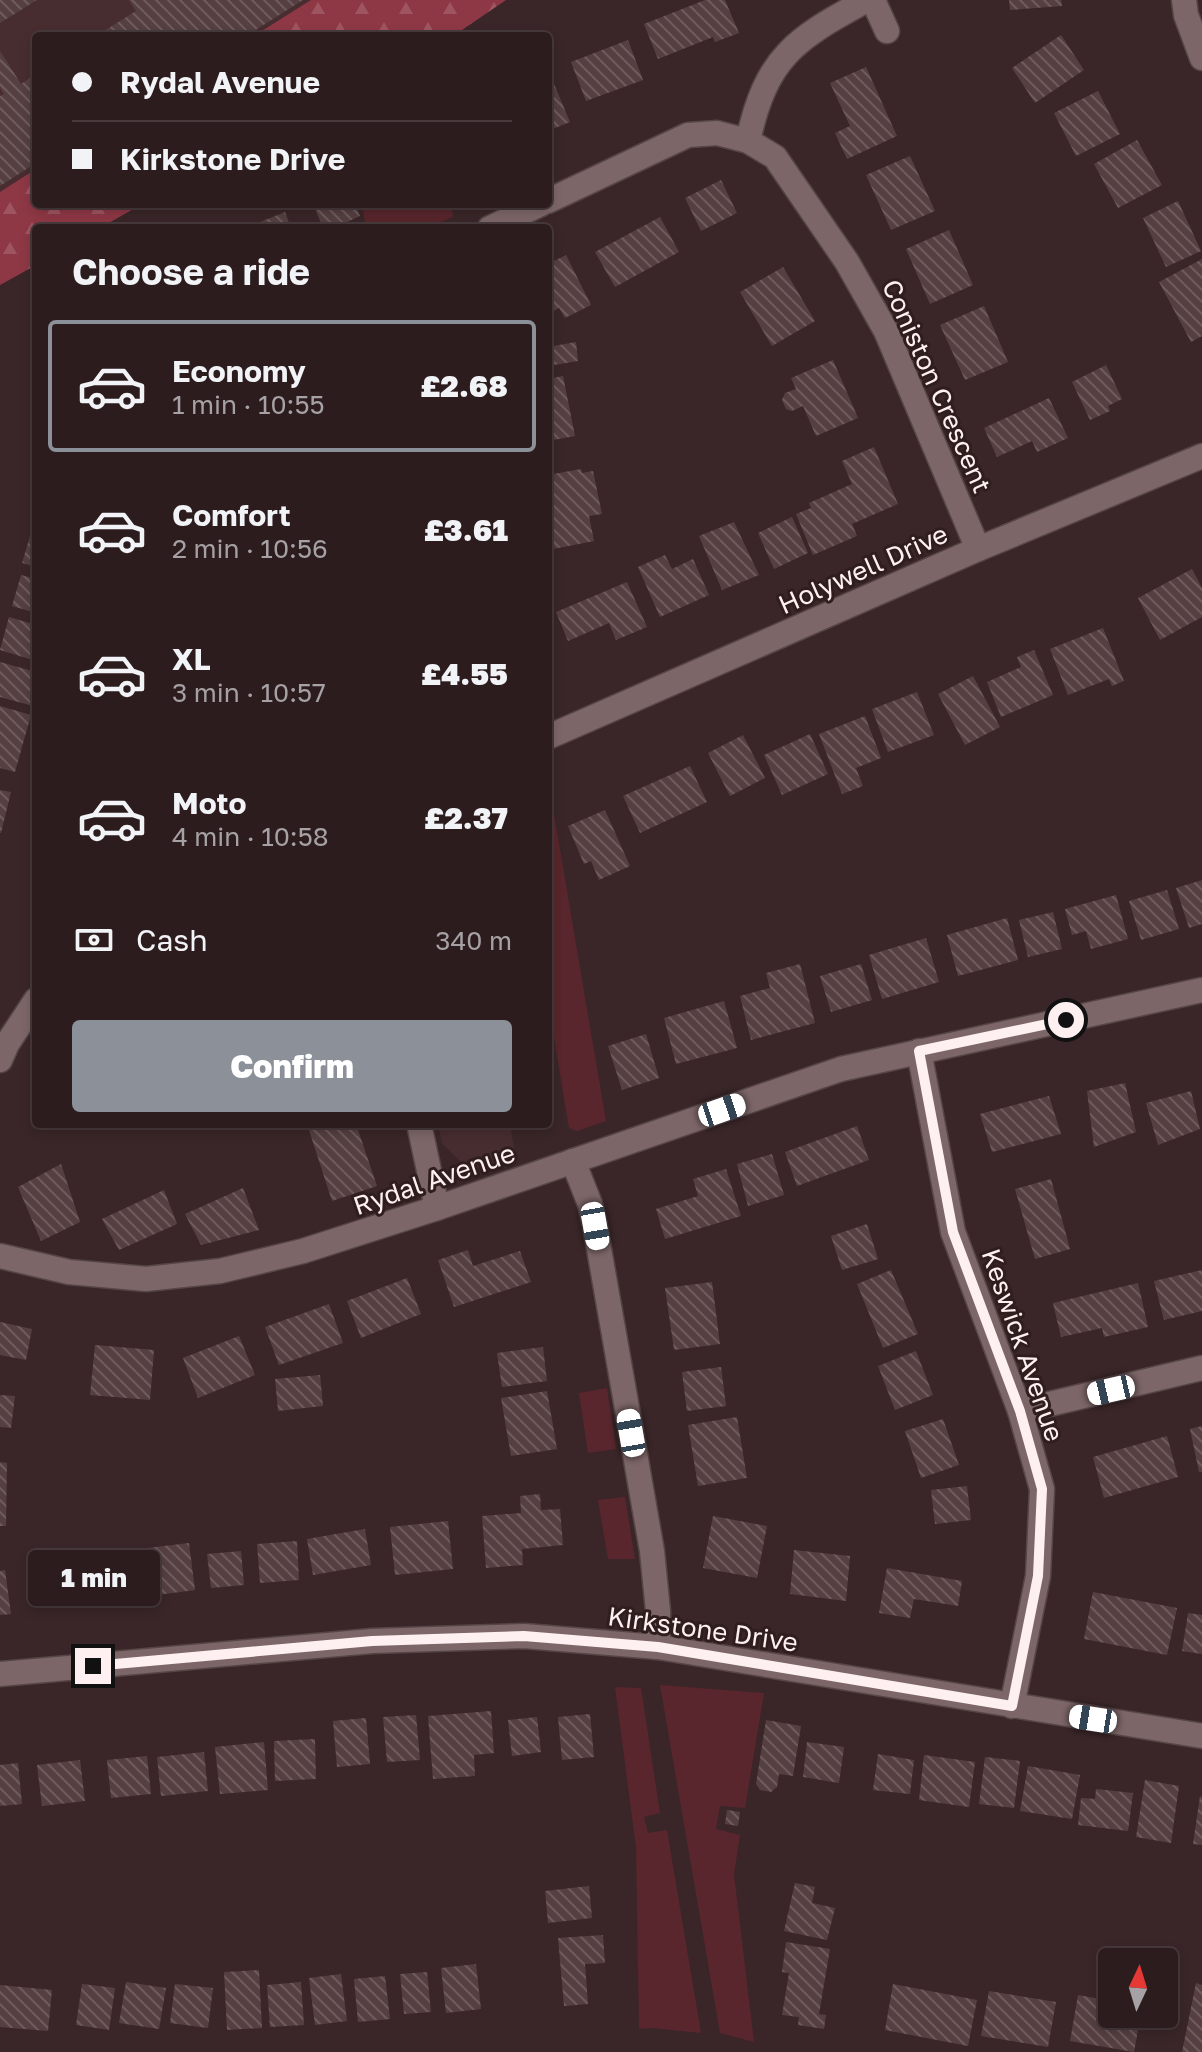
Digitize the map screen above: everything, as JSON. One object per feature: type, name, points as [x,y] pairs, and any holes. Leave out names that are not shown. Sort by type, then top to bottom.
[{"type":"street","points":[[748,141],[753,116],[770,77],[789,49],[813,29],[867,0]]},
{"type":"street","points":[[873,0],[887,31]]},
{"type":"street","points":[[1184,0],[1186,15],[1202,58]]},
{"type":"street","name":"Coniston Crescent","points":[[552,199],[688,135],[717,133],[748,141],[775,157],[869,298],[886,331],[978,549]]},
{"type":"street","points":[[498,224],[532,208]]},
{"type":"street","name":"Holywell Drive","points":[[552,735],[978,549],[1202,456]]},
{"type":"street","name":"Rydal Avenue","points":[[0,1256],[69,1272],[146,1279],[220,1271],[303,1251],[437,1208],[841,1069],[1202,990]]},
{"type":"street","points":[[0,1060],[32,1006]]},
{"type":"street","name":"Keswick Avenue","points":[[919,1051],[953,1232],[1020,1411],[1042,1489],[1043,1524],[1038,1576],[1012,1706]]},
{"type":"street","points":[[420,1128],[437,1208]]},
{"type":"street","points":[[573,1161],[592,1215],[644,1504],[656,1580],[658,1647]]},
{"type":"street","points":[[1020,1411],[1202,1368]]},
{"type":"street","name":"Kirkstone Drive","points":[[0,1674],[372,1641],[524,1636],[658,1647],[1202,1736]]},
{"type":"shaded area","points":[[0,0],[506,0],[459,32],[32,32],[32,208],[135,208],[107,224],[32,224],[32,267],[0,285]]},
{"type":"shaded area","points":[[363,208],[452,208],[453,217],[436,224],[365,224]]},
{"type":"shaded area","points":[[552,803],[606,1121],[577,1131],[569,1128],[552,1025]]},
{"type":"shaded area","points":[[439,1128],[511,1128],[515,1155],[480,1168],[460,1161],[442,1143]]},
{"type":"shaded area","points":[[607,1388],[616,1449],[588,1453],[579,1393]]},
{"type":"shaded area","points":[[625,1497],[635,1559],[608,1559],[598,1500]]},
{"type":"shaded area","points":[[660,1685],[764,1693],[745,1808],[720,1806],[716,1829],[740,1835],[734,1874],[754,2042],[720,2033]]},
{"type":"shaded area","points":[[615,1687],[641,1688],[660,1813],[644,1817],[648,1833],[667,1830],[701,2033],[639,2029],[636,1848]]},
{"type":"green space","points":[[311,0],[506,0],[459,32],[260,32]]},
{"type":"green space","points":[[32,172],[32,208],[135,208],[107,224],[32,224],[32,267],[0,285],[0,192]]},
{"type":"building","points":[[0,0],[37,0],[0,23]]},
{"type":"building","points":[[129,0],[303,0],[252,32],[102,32],[136,11]]},
{"type":"building","points":[[705,0],[725,0],[739,33],[715,42],[713,37],[658,59],[644,24]]},
{"type":"building","points":[[1009,0],[1061,0],[1062,6],[1010,10]]},
{"type":"building","points":[[1061,35],[1084,70],[1035,103],[1012,68]]},
{"type":"building","points":[[628,40],[643,80],[586,101],[571,62]]},
{"type":"building","points":[[0,51],[21,84],[32,77],[32,166],[0,186],[0,96],[4,94],[0,88]]},
{"type":"building","points":[[866,67],[897,136],[847,159],[835,133],[850,126],[830,83]]},
{"type":"building","points":[[552,85],[570,122],[552,129]]},
{"type":"building","points":[[1098,91],[1120,134],[1076,156],[1054,113]]},
{"type":"building","points":[[1137,140],[1162,185],[1118,208],[1094,164]]},
{"type":"building","points":[[910,156],[935,211],[891,230],[866,175]]},
{"type":"building","points":[[721,180],[737,213],[701,231],[685,198]]},
{"type":"building","points":[[1178,201],[1201,251],[1166,267],[1143,218]]},
{"type":"building","points":[[315,208],[357,208],[360,216],[345,224],[321,224]]},
{"type":"building","points":[[285,212],[290,224],[255,224]]},
{"type":"building","points":[[660,217],[679,252],[615,287],[595,252]]},
{"type":"building","points":[[949,230],[973,285],[930,304],[906,249]]},
{"type":"building","points":[[566,255],[591,305],[565,318],[559,308],[552,312],[552,262]]},
{"type":"building","points":[[1202,259],[1202,336],[1191,342],[1159,282]]},
{"type":"building","points":[[783,267],[815,321],[772,346],[740,292]]},
{"type":"building","points":[[984,306],[1008,362],[965,380],[940,325]]},
{"type":"building","points":[[576,342],[578,361],[552,365],[552,346]]},
{"type":"building","points":[[833,360],[858,418],[816,436],[803,406],[792,411],[786,409],[782,400],[785,393],[796,389],[791,378]]},
{"type":"building","points":[[1106,365],[1122,399],[1108,406],[1110,411],[1090,420],[1072,382]]},
{"type":"building","points":[[563,376],[575,436],[552,440],[552,378]]},
{"type":"building","points":[[1049,398],[1068,438],[1037,452],[1032,441],[997,457],[984,428]]},
{"type":"building","points":[[874,447],[898,504],[852,524],[857,536],[813,555],[796,514],[811,508],[809,503],[852,484],[842,461]]},
{"type":"building","points":[[581,469],[582,473],[593,471],[602,514],[589,516],[594,541],[552,549],[552,474]]},
{"type":"building","points":[[792,517],[808,553],[774,569],[758,533]]},
{"type":"building","points":[[734,522],[759,575],[722,590],[699,536]]},
{"type":"building","points":[[32,529],[32,566],[22,563]]},
{"type":"building","points":[[665,555],[672,569],[693,559],[709,595],[660,617],[638,567]]},
{"type":"building","points":[[1192,569],[1202,588],[1202,617],[1160,640],[1138,598]]},
{"type":"building","points":[[21,575],[32,578],[32,612],[12,606]]},
{"type":"building","points":[[627,582],[647,627],[616,640],[609,623],[568,641],[556,612]]},
{"type":"building","points":[[9,617],[32,624],[32,660],[0,650]]},
{"type":"building","points":[[1103,628],[1124,681],[1112,686],[1109,679],[1068,695],[1050,649]]},
{"type":"building","points":[[1034,650],[1053,695],[1001,717],[987,682],[1021,667],[1017,657]]},
{"type":"building","points":[[0,662],[32,671],[32,706],[0,697]]},
{"type":"building","points":[[973,676],[1000,727],[965,745],[938,694]]},
{"type":"building","points":[[917,692],[934,735],[888,752],[872,709]]},
{"type":"building","points":[[0,706],[31,715],[15,772],[0,768]]},
{"type":"building","points":[[865,716],[881,758],[856,768],[863,786],[842,794],[819,734]]},
{"type":"building","points":[[810,734],[828,774],[782,795],[764,755]]},
{"type":"building","points":[[743,735],[765,778],[730,796],[708,753]]},
{"type":"building","points":[[690,766],[707,802],[640,833],[623,796]]},
{"type":"building","points":[[0,790],[11,792],[1,833],[0,833]]},
{"type":"building","points":[[605,810],[630,866],[599,880],[591,861],[584,864],[568,826]]},
{"type":"building","points":[[1202,880],[1202,924],[1189,928],[1176,888]]},
{"type":"building","points":[[1167,890],[1179,929],[1141,940],[1129,901]]},
{"type":"building","points":[[1116,895],[1128,939],[1091,949],[1086,931],[1072,935],[1065,909]]},
{"type":"building","points":[[1053,912],[1062,949],[1028,957],[1019,920]]},
{"type":"building","points":[[1007,918],[1018,960],[958,976],[947,935]]},
{"type":"building","points":[[926,938],[939,982],[882,999],[869,955]]},
{"type":"building","points":[[800,964],[815,1023],[751,1040],[740,996],[770,988],[766,973]]},
{"type":"building","points":[[861,964],[872,1000],[831,1012],[820,976]]},
{"type":"building","points":[[724,1001],[737,1048],[676,1064],[664,1018]]},
{"type":"building","points":[[646,1034],[659,1078],[622,1090],[608,1046]]},
{"type":"building","points":[[1125,1083],[1136,1132],[1094,1147],[1087,1091]]},
{"type":"building","points":[[1191,1091],[1200,1129],[1158,1145],[1146,1103]]},
{"type":"building","points":[[1049,1096],[1061,1134],[992,1152],[980,1114]]},
{"type":"building","points":[[857,1126],[869,1160],[797,1186],[785,1152]]},
{"type":"building","points":[[308,1128],[357,1128],[377,1186],[332,1201]]},
{"type":"building","points":[[772,1154],[784,1195],[748,1206],[737,1164]]},
{"type":"building","points":[[61,1164],[80,1222],[41,1241],[18,1187]]},
{"type":"building","points":[[726,1169],[741,1216],[665,1239],[656,1209],[698,1196],[693,1179]]},
{"type":"building","points":[[1051,1179],[1070,1249],[1035,1259],[1015,1189]]},
{"type":"building","points":[[243,1188],[259,1230],[201,1245],[185,1214]]},
{"type":"building","points":[[164,1190],[177,1224],[119,1250],[102,1219]]},
{"type":"building","points":[[867,1224],[878,1259],[842,1270],[831,1236]]},
{"type":"building","points":[[468,1250],[473,1266],[520,1251],[531,1282],[454,1307],[438,1260]]},
{"type":"building","points":[[891,1270],[918,1334],[883,1348],[857,1284]]},
{"type":"building","points":[[1202,1270],[1202,1311],[1164,1320],[1154,1281]]},
{"type":"building","points":[[407,1278],[421,1314],[361,1338],[347,1301]]},
{"type":"building","points":[[712,1282],[720,1344],[674,1350],[665,1288]]},
{"type":"building","points":[[1138,1283],[1148,1327],[1104,1337],[1102,1328],[1061,1337],[1053,1303]]},
{"type":"building","points":[[329,1304],[343,1343],[279,1365],[265,1327]]},
{"type":"building","points":[[0,1322],[32,1329],[26,1360],[0,1355]]},
{"type":"building","points":[[239,1336],[255,1375],[198,1398],[183,1358]]},
{"type":"building","points":[[95,1345],[154,1350],[150,1400],[90,1395]]},
{"type":"building","points":[[543,1347],[547,1381],[502,1387],[497,1353]]},
{"type":"building","points":[[916,1351],[933,1395],[895,1410],[878,1366]]},
{"type":"building","points":[[721,1367],[726,1406],[687,1411],[682,1372]]},
{"type":"building","points":[[320,1375],[323,1406],[278,1411],[275,1379]]},
{"type":"building","points":[[547,1391],[557,1449],[511,1456],[501,1398]]},
{"type":"building","points":[[0,1395],[15,1396],[11,1428],[0,1427]]},
{"type":"building","points":[[737,1417],[747,1478],[698,1486],[688,1425]]},
{"type":"building","points":[[943,1419],[959,1465],[921,1478],[905,1431]]},
{"type":"building","points":[[1202,1426],[1202,1472],[1199,1472],[1190,1429]]},
{"type":"building","points":[[1167,1436],[1178,1477],[1104,1498],[1093,1457]]},
{"type":"building","points":[[0,1462],[7,1463],[6,1526],[0,1526]]},
{"type":"building","points":[[967,1486],[971,1520],[935,1524],[931,1490]]},
{"type":"building","points":[[540,1494],[541,1510],[560,1509],[563,1545],[522,1549],[523,1565],[486,1568],[482,1516],[521,1513],[520,1496]]},
{"type":"building","points":[[713,1516],[767,1526],[757,1578],[703,1568]]},
{"type":"building","points":[[448,1521],[453,1569],[395,1575],[390,1527]]},
{"type":"building","points":[[365,1529],[371,1565],[313,1575],[307,1539]]},
{"type":"building","points":[[297,1541],[299,1580],[260,1583],[257,1544]]},
{"type":"building","points":[[189,1543],[195,1590],[120,1600],[114,1552]]},
{"type":"building","points":[[794,1550],[850,1556],[846,1601],[790,1594]]},
{"type":"building","points":[[241,1551],[244,1585],[211,1588],[207,1554]]},
{"type":"building","points":[[887,1568],[962,1581],[958,1606],[914,1599],[910,1618],[879,1613]]},
{"type":"building","points":[[36,1569],[94,1569],[94,1608],[37,1608]]},
{"type":"building","points":[[5,1570],[11,1614],[0,1615],[0,1571]]},
{"type":"building","points":[[1093,1592],[1177,1608],[1167,1655],[1084,1639]]},
{"type":"building","points":[[1188,1613],[1202,1615],[1202,1654],[1182,1651]]},
{"type":"building","points":[[491,1711],[494,1753],[474,1755],[475,1776],[433,1779],[428,1716]]},
{"type":"building","points":[[590,1714],[594,1757],[562,1760],[558,1717]]},
{"type":"building","points":[[416,1715],[420,1760],[387,1762],[383,1717]]},
{"type":"building","points":[[537,1717],[541,1752],[512,1756],[508,1720]]},
{"type":"building","points":[[366,1718],[370,1764],[337,1767],[333,1721]]},
{"type":"building","points":[[766,1720],[801,1726],[793,1776],[779,1774],[777,1787],[771,1792],[760,1790],[756,1784]]},
{"type":"building","points":[[315,1739],[316,1779],[275,1781],[274,1741]]},
{"type":"building","points":[[264,1742],[268,1790],[220,1794],[215,1747]]},
{"type":"building","points":[[807,1742],[844,1747],[839,1783],[803,1777]]},
{"type":"building","points":[[204,1752],[208,1791],[161,1796],[157,1757]]},
{"type":"building","points":[[878,1754],[914,1760],[910,1794],[873,1790]]},
{"type":"building","points":[[924,1755],[975,1762],[969,1807],[919,1800]]},
{"type":"building","points":[[147,1756],[151,1794],[111,1798],[107,1760]]},
{"type":"building","points":[[985,1757],[1020,1761],[1014,1808],[979,1804]]},
{"type":"building","points":[[80,1760],[85,1801],[42,1806],[37,1765]]},
{"type":"building","points":[[18,1763],[22,1804],[0,1806],[0,1765]]},
{"type":"building","points":[[1028,1766],[1080,1775],[1072,1819],[1020,1811]]},
{"type":"building","points":[[1145,1780],[1179,1786],[1171,1843],[1136,1837]]},
{"type":"building","points":[[1096,1789],[1133,1793],[1128,1831],[1078,1825],[1081,1798],[1095,1799]]},
{"type":"building","points":[[1202,1797],[1202,1845],[1193,1844]]},
{"type":"building","points":[[727,1810],[740,1812],[738,1826],[725,1824]]},
{"type":"building","points":[[795,1883],[815,1887],[812,1903],[835,1908],[827,1940],[784,1931]]},
{"type":"building","points":[[589,1886],[592,1918],[548,1923],[545,1891]]},
{"type":"building","points":[[603,1935],[605,1963],[585,1964],[588,2004],[564,2006],[558,1938]]},
{"type":"building","points":[[786,1942],[830,1949],[819,2014],[826,2015],[824,2029],[798,2025],[799,2017],[782,2015],[789,1973],[782,1972]]},
{"type":"building","points":[[476,1964],[481,2009],[446,2013],[441,1968]]},
{"type":"building","points":[[259,1970],[262,2028],[227,2030],[224,1972]]},
{"type":"building","points":[[427,1972],[431,2012],[404,2014],[400,1974]]},
{"type":"building","points":[[341,1974],[347,2021],[315,2025],[309,1978]]},
{"type":"building","points":[[385,1976],[390,2019],[358,2022],[354,1979]]},
{"type":"building","points":[[126,1982],[166,1988],[159,2029],[119,2023]]},
{"type":"building","points":[[301,1982],[304,2025],[270,2027],[267,1985]]},
{"type":"building","points":[[1196,1983],[1202,1985],[1202,2052],[1182,2052]]},
{"type":"building","points":[[82,1984],[115,1988],[109,2030],[76,2025]]},
{"type":"building","points":[[175,1984],[213,1988],[208,2028],[170,2023]]},
{"type":"building","points":[[893,1984],[977,2000],[968,2046],[885,2030]]},
{"type":"building","points":[[0,1985],[52,1990],[48,2031],[0,2027]]},
{"type":"building","points":[[989,1991],[1056,2002],[1048,2047],[981,2036]]},
{"type":"building","points":[[1078,1995],[1098,1999],[1098,2028],[1138,2028],[1134,2052],[1070,2041]]},
{"type":"route","points":[[93,1666],[372,1641],[524,1636],[658,1647],[1012,1706],[1038,1576],[1043,1524],[1042,1489],[1020,1411],[953,1232],[919,1051],[1066,1020]]}]
